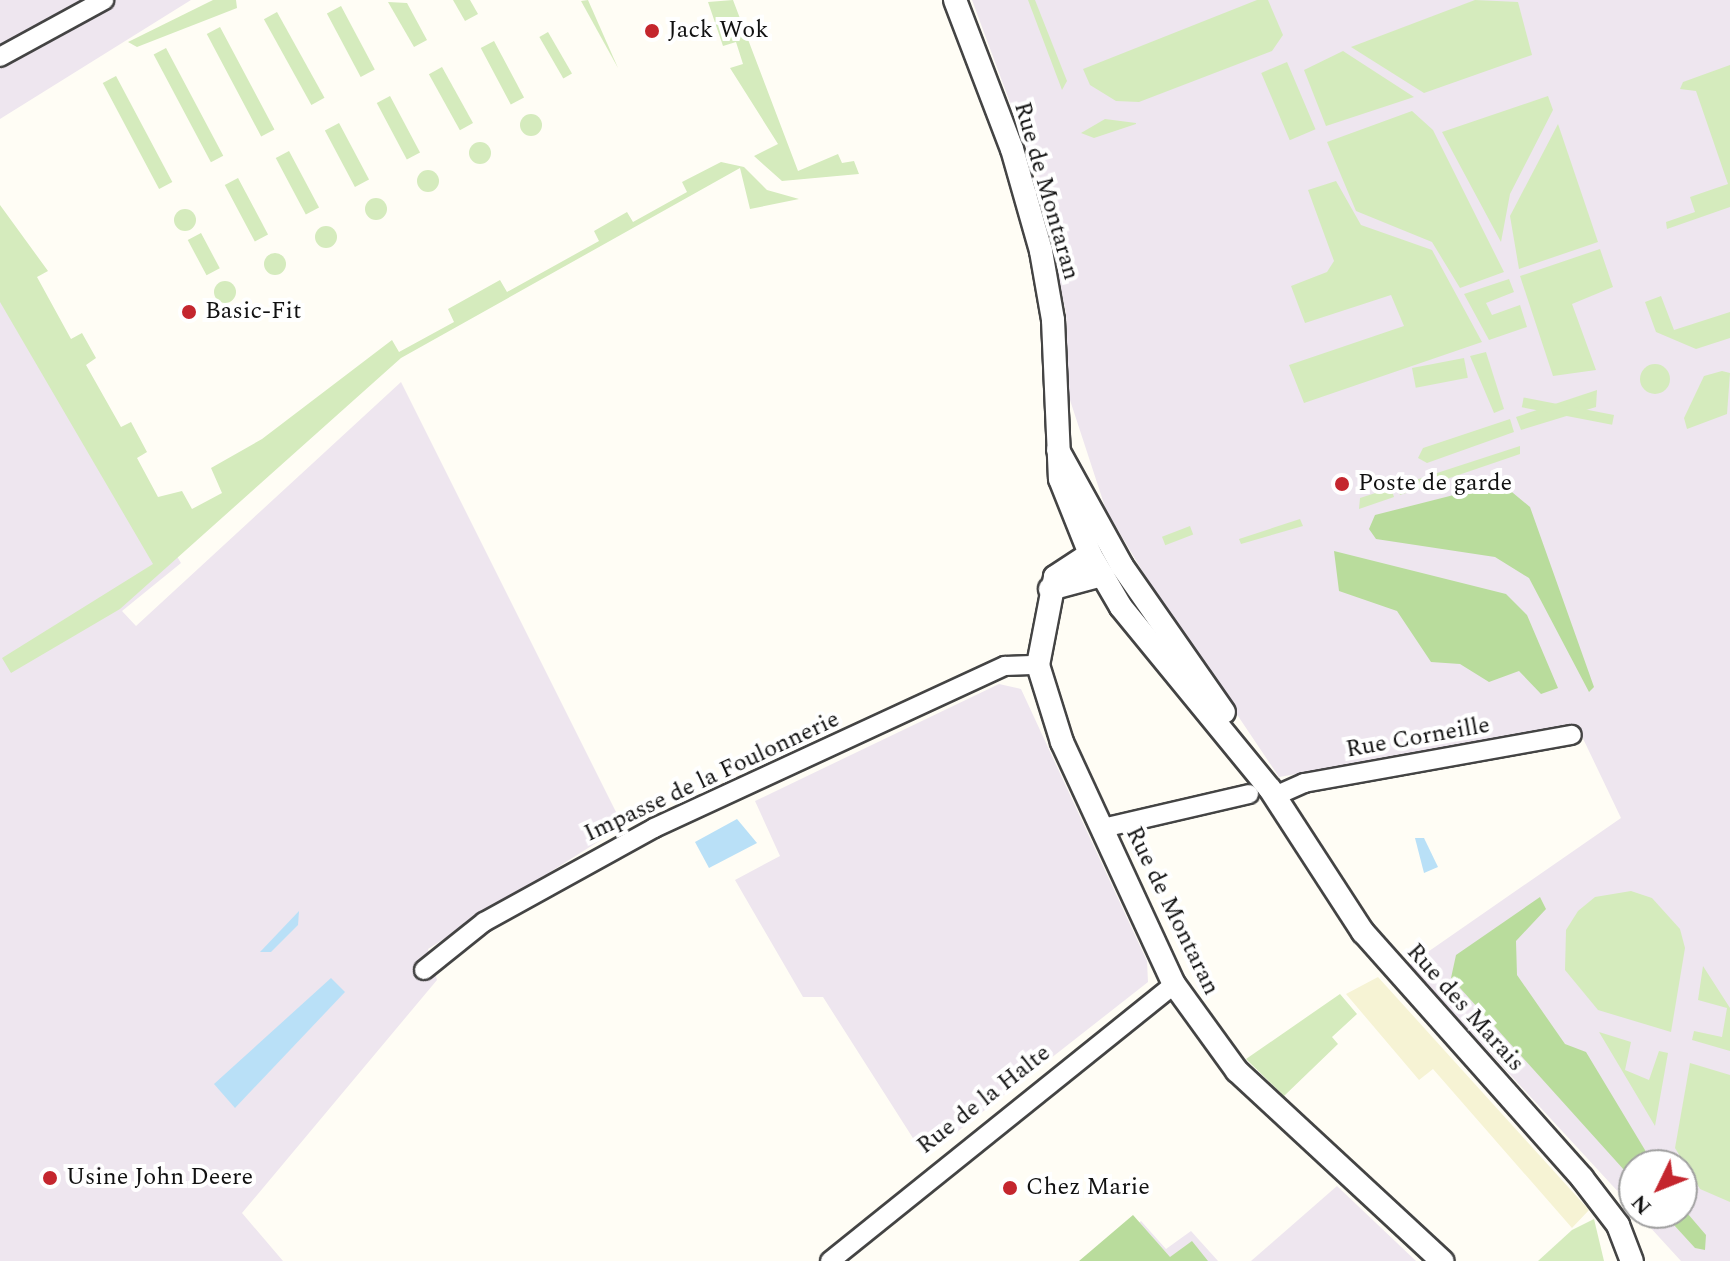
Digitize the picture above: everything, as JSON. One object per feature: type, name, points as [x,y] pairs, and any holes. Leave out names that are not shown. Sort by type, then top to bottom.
[{"type":"street","points":[[0,57],[104,0]]},
{"type":"street","name":"Rue de Montaran","points":[[955,0],[1012,149],[1041,251],[1053,320],[1060,479],[1090,554],[1121,607]]},
{"type":"street","name":"Rue de Montaran","points":[[1058,450],[1143,597]]},
{"type":"street","points":[[1050,589],[1060,571],[1090,554]]},
{"type":"street","points":[[1050,589],[1102,575]]},
{"type":"street","name":"Rue de Montaran","points":[[1050,589],[1038,665],[1062,742],[1174,984],[1246,1080],[1442,1261]]},
{"type":"street","name":"Rue des Marais","points":[[1143,597],[1265,793]]},
{"type":"street","name":"Rue des Marais","points":[[1121,607],[1265,793],[1363,932],[1582,1178],[1630,1259]]},
{"type":"street","name":"Impasse de la Foulonnerie","points":[[424,970],[564,873],[654,828],[1005,666],[1038,665]]},
{"type":"street","name":"Rue Corneille","points":[[1103,828],[1304,783],[1572,735]]},
{"type":"street","name":"Rue de la Halte","points":[[830,1261],[1174,984]]},
{"type":"shaded area","points":[[0,0],[191,0],[0,119]]},
{"type":"shaded area","points":[[972,0],[1730,0],[1730,1261],[1681,1261],[1652,1229],[1698,1229],[1698,1149],[1618,1149],[1618,1192],[1409,965],[1621,818],[1577,726],[1279,777],[1156,594],[1106,510],[1069,397],[1066,313],[1035,170]]},
{"type":"shaded area","points":[[0,261],[181,563],[122,611],[136,626],[401,382],[623,826],[428,949],[437,980],[242,1213],[283,1261],[0,1261]]},
{"type":"shaded area","points":[[999,684],[1021,689],[1147,961],[1148,982],[925,1157],[823,997],[803,997],[735,880],[780,856],[755,801]]},
{"type":"shaded area","points":[[1378,977],[1589,1210],[1572,1228],[1433,1069],[1419,1080],[1346,994]]},
{"type":"shaded area","points":[[1337,1186],[1416,1261],[1251,1261]]},
{"type":"shaded area","points":[[1141,1221],[1166,1249],[1191,1231],[1218,1261],[1097,1261]]},
{"type":"green space","points":[[213,0],[236,0],[237,8],[137,47],[128,42]]},
{"type":"green space","points":[[453,0],[470,0],[478,14],[465,21]]},
{"type":"green space","points":[[588,0],[618,68],[581,1]]},
{"type":"green space","points":[[733,0],[798,171],[838,154],[842,163],[854,161],[859,174],[782,181],[754,156],[778,144],[730,68],[743,64],[736,42],[723,46],[708,2]]},
{"type":"green space","points":[[1028,0],[1035,0],[1067,81],[1062,90]]},
{"type":"green space","points":[[1257,0],[1268,0],[1283,35],[1272,51],[1139,102],[1116,101],[1090,85],[1083,69]]},
{"type":"green space","points":[[1475,0],[1518,2],[1532,55],[1424,93],[1351,47]]},
{"type":"green space","points":[[388,2],[407,3],[427,40],[414,47]]},
{"type":"green space","points":[[341,6],[375,70],[361,77],[327,14]]},
{"type":"green space","points":[[277,12],[325,98],[311,105],[264,19]]},
{"type":"green space","points":[[220,27],[274,129],[261,136],[207,34]]},
{"type":"green space","points":[[548,32],[572,74],[563,79],[539,37]]},
{"type":"green space","points":[[494,41],[524,98],[511,105],[481,48]]},
{"type":"green space","points":[[166,48],[223,156],[211,162],[154,55]]},
{"type":"green space","points":[[1343,51],[1414,97],[1326,126],[1304,70]]},
{"type":"green space","points":[[1287,62],[1316,129],[1290,140],[1261,73]]},
{"type":"green space","points":[[1730,65],[1730,207],[1667,229],[1666,222],[1695,212],[1690,197],[1728,184],[1696,91],[1680,89],[1683,82]]},
{"type":"green space","points":[[442,67],[473,123],[460,130],[429,74]]},
{"type":"green space","points":[[116,76],[172,182],[159,189],[103,83]]},
{"type":"green space","points":[[390,96],[420,153],[407,160],[377,103]]},
{"type":"green space","points":[[1548,96],[1553,110],[1510,194],[1501,242],[1442,132]]},
{"type":"green space","points":[[1412,111],[1433,130],[1504,272],[1460,288],[1432,242],[1356,211],[1327,142]]},
{"type":"green space","points":[[531,114],[539,117],[542,125],[539,133],[531,136],[523,133],[520,125],[523,117]]},
{"type":"green space","points":[[1105,119],[1136,124],[1094,138],[1081,133]]},
{"type":"green space","points":[[339,123],[369,180],[355,187],[325,131]]},
{"type":"green space","points":[[1558,124],[1598,242],[1519,269],[1510,216]]},
{"type":"green space","points":[[480,142],[488,145],[491,153],[488,161],[480,164],[472,161],[469,153],[472,145]]},
{"type":"green space","points":[[289,151],[319,208],[306,215],[276,158]]},
{"type":"green space","points":[[721,162],[744,167],[767,190],[799,199],[750,209],[740,168],[401,358],[120,609],[11,673],[2,658],[153,564],[0,302],[0,205],[48,271],[37,277],[71,339],[82,333],[96,358],[86,365],[121,427],[131,422],[147,452],[137,458],[158,497],[182,491],[192,509],[222,493],[211,468],[262,439],[392,340],[399,352],[454,322],[448,309],[500,280],[507,292],[599,241],[594,231],[627,212],[633,222],[687,192],[682,182]]},
{"type":"green space","points":[[428,170],[436,173],[439,181],[436,189],[428,192],[420,189],[417,181],[420,173]]},
{"type":"green space","points":[[238,178],[268,235],[255,242],[225,185]]},
{"type":"green space","points":[[1336,181],[1361,225],[1432,250],[1482,342],[1304,403],[1289,365],[1404,326],[1391,295],[1305,323],[1291,286],[1327,272],[1334,261],[1308,190]]},
{"type":"green space","points":[[376,198],[384,201],[387,209],[384,217],[376,220],[368,217],[365,209],[368,201]]},
{"type":"green space","points":[[185,209],[193,212],[196,220],[193,228],[185,231],[177,228],[174,220],[177,212]]},
{"type":"green space","points":[[326,226],[334,229],[337,237],[334,245],[326,248],[318,245],[315,237],[318,229]]},
{"type":"green space","points":[[201,233],[220,268],[207,275],[188,240]]},
{"type":"green space","points":[[1600,249],[1613,287],[1572,304],[1596,370],[1553,376],[1520,276]]},
{"type":"green space","points":[[275,253],[283,256],[286,264],[283,272],[275,275],[267,272],[264,264],[267,256]]},
{"type":"green space","points":[[1509,279],[1514,292],[1486,303],[1492,315],[1520,305],[1527,327],[1489,340],[1464,294]]},
{"type":"green space","points":[[221,281],[229,281],[236,292],[229,303],[221,303],[214,296],[214,288]]},
{"type":"green space","points":[[1661,296],[1674,330],[1730,312],[1730,338],[1696,349],[1656,332],[1645,302]]},
{"type":"green space","points":[[1486,352],[1504,409],[1494,413],[1470,356]]},
{"type":"green space","points":[[1464,358],[1468,378],[1416,388],[1412,368]]},
{"type":"green space","points":[[1655,364],[1666,368],[1670,379],[1666,390],[1655,394],[1644,390],[1640,379],[1644,368]]},
{"type":"green space","points":[[1722,371],[1730,373],[1727,414],[1687,429],[1684,418],[1704,376]]},
{"type":"green space","points":[[1597,390],[1596,407],[1521,430],[1516,417]]},
{"type":"green space","points":[[1524,397],[1614,415],[1612,425],[1522,407]]},
{"type":"green space","points":[[1510,419],[1514,432],[1427,463],[1418,458],[1423,448]]},
{"type":"green space","points":[[1520,446],[1520,454],[1400,495],[1397,486]]},
{"type":"green space","points":[[1501,483],[1530,507],[1594,687],[1589,692],[1529,578],[1495,557],[1376,539],[1369,529],[1375,515]]},
{"type":"green space","points":[[1391,488],[1394,497],[1359,509],[1360,498]]},
{"type":"green space","points":[[1300,519],[1303,526],[1241,544],[1239,539]]},
{"type":"green space","points":[[1190,526],[1193,534],[1165,545],[1162,537]]},
{"type":"green space","points":[[1334,551],[1506,594],[1527,615],[1558,688],[1541,694],[1519,671],[1489,682],[1460,664],[1431,662],[1397,611],[1339,591]]},
{"type":"green space","points":[[1631,891],[1652,898],[1680,929],[1685,948],[1671,1032],[1598,1010],[1565,970],[1566,930],[1578,911],[1595,897]]},
{"type":"green space","points":[[1540,897],[1546,909],[1516,941],[1517,975],[1565,1044],[1586,1052],[1644,1149],[1618,1149],[1618,1163],[1451,978],[1456,955]]},
{"type":"green space","points":[[1703,966],[1730,1008],[1730,1051],[1692,1040],[1694,1031],[1722,1037],[1727,1008],[1698,1000]]},
{"type":"green space","points":[[1340,994],[1357,1014],[1332,1037],[1338,1044],[1284,1096],[1246,1059]]},
{"type":"green space","points":[[1599,1032],[1631,1042],[1625,1070],[1649,1080],[1659,1051],[1668,1053],[1655,1126]]},
{"type":"green space","points":[[1690,1063],[1730,1075],[1730,1202],[1698,1186],[1698,1149],[1675,1148]]},
{"type":"green space","points":[[1133,1215],[1170,1257],[1192,1241],[1208,1261],[1079,1261]]},
{"type":"green space","points":[[1594,1219],[1604,1261],[1538,1261],[1572,1230]]},
{"type":"green space","points":[[1698,1226],[1706,1235],[1705,1250],[1695,1248],[1678,1229],[1698,1229]]},
{"type":"water","points":[[737,819],[757,843],[709,868],[695,842]]},
{"type":"water","points":[[1415,838],[1424,838],[1438,867],[1424,873]]},
{"type":"water","points":[[299,911],[298,925],[271,952],[260,952]]},
{"type":"water","points":[[331,978],[345,992],[235,1108],[214,1084]]},
{"type":"place","name":"Jack Wok","points":[[652,31]]},
{"type":"place","name":"Basic-Fit","points":[[189,312]]},
{"type":"place","name":"Poste de garde","points":[[1342,484]]},
{"type":"place","name":"Usine John Deere","points":[[50,1178]]},
{"type":"place","name":"Chez Marie","points":[[1010,1188]]}]
